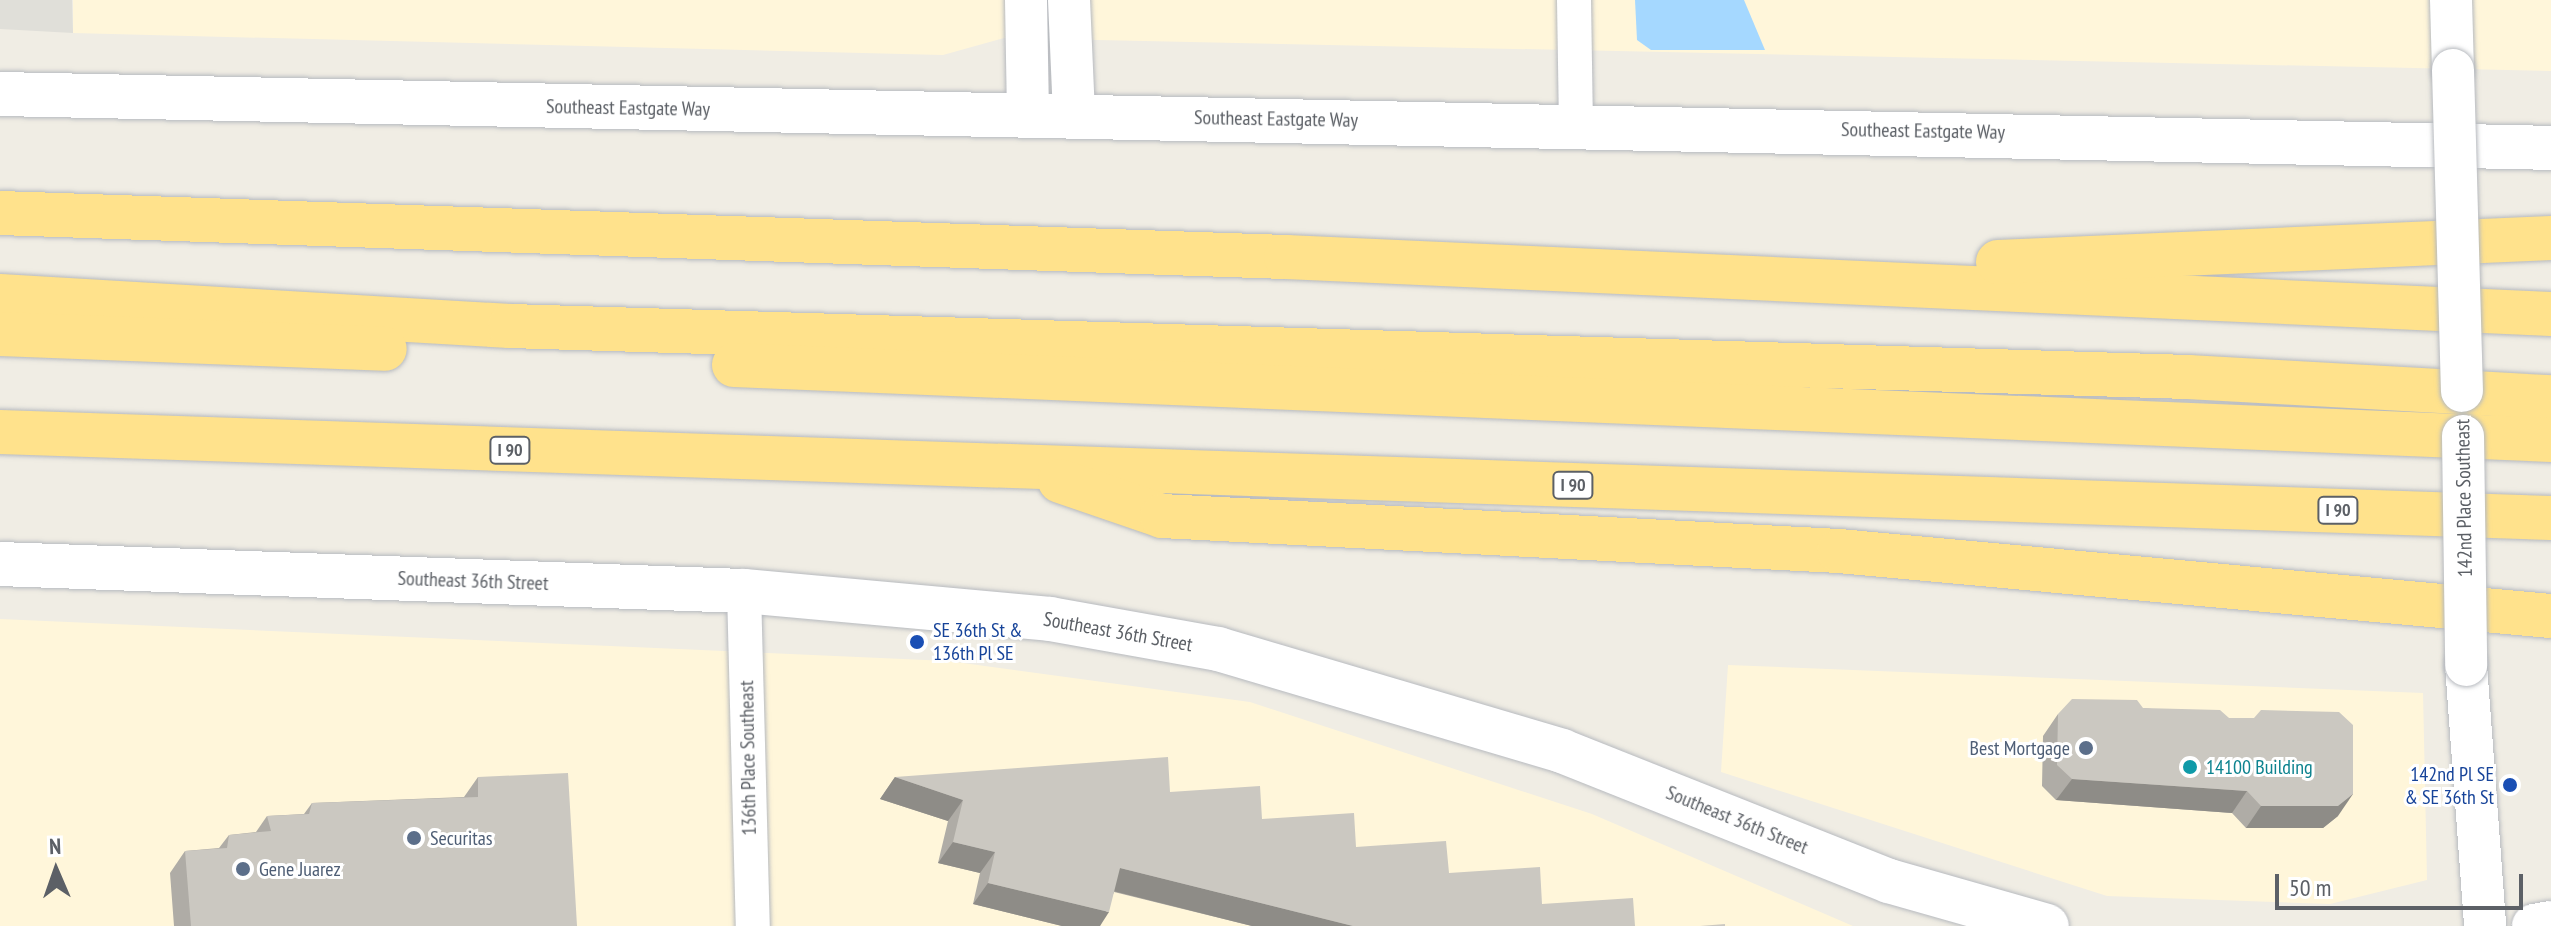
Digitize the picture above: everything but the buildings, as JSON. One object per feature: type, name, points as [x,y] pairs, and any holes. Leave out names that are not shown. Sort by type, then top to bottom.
[{"type":"highway","points":[[0,213],[1717,274],[2551,314]]},
{"type":"highway","points":[[1717,274],[2551,238]]},
{"type":"highway","points":[[0,296],[557,328],[2188,377],[2551,397]]},
{"type":"highway","points":[[0,334],[2187,422],[2551,440]]},
{"type":"highway","name":"I 90","points":[[0,432],[2551,518]]},
{"type":"highway","points":[[1020,467],[1162,516],[1839,551],[2551,616]]},
{"type":"highway","points":[[2125,502],[2551,537]]},
{"type":"main road","name":"Southeast Eastgate Way","points":[[0,94],[1576,123],[2551,148]]},
{"type":"main road","name":"Southeast 36th Street","points":[[0,564],[744,591],[1050,619],[1218,649],[1562,751],[1889,881],[2047,926]]},
{"type":"main road","points":[[2534,926],[2551,923]]},
{"type":"street","points":[[1026,0],[1028,115]]},
{"type":"street","points":[[1069,0],[1074,116]]},
{"type":"street","points":[[1574,0],[1576,123]]},
{"type":"street","name":"142nd Place Southeast","points":[[2451,0],[2466,665],[2485,926]]},
{"type":"street","name":"136th Place Southeast","points":[[744,591],[753,926]]},
{"type":"shaded area","points":[[0,0],[72,0],[73,33],[0,29]]},
{"type":"shaded area","points":[[73,0],[2551,0],[2551,71],[1004,38],[943,55],[73,33]]},
{"type":"shaded area","points":[[0,619],[948,661],[1250,702],[1592,814],[1853,926],[0,926]]},
{"type":"shaded area","points":[[1728,665],[2423,693],[2427,880],[2330,904],[2107,896],[1721,772]]},
{"type":"water","points":[[1635,0],[1744,0],[1765,50],[1651,50],[1637,40]]},
{"type":"place","name":"SE 36th St & 136th Pl SE","points":[[917,642]]},
{"type":"place","name":"Best Mortgage","points":[[2086,748]]},
{"type":"place","name":"14100 Building","points":[[2190,767]]},
{"type":"place","name":"142nd Pl SE & SE 36th St","points":[[2510,785]]},
{"type":"place","name":"Securitas","points":[[414,838]]},
{"type":"place","name":"Gene Juarez","points":[[243,869]]}]
